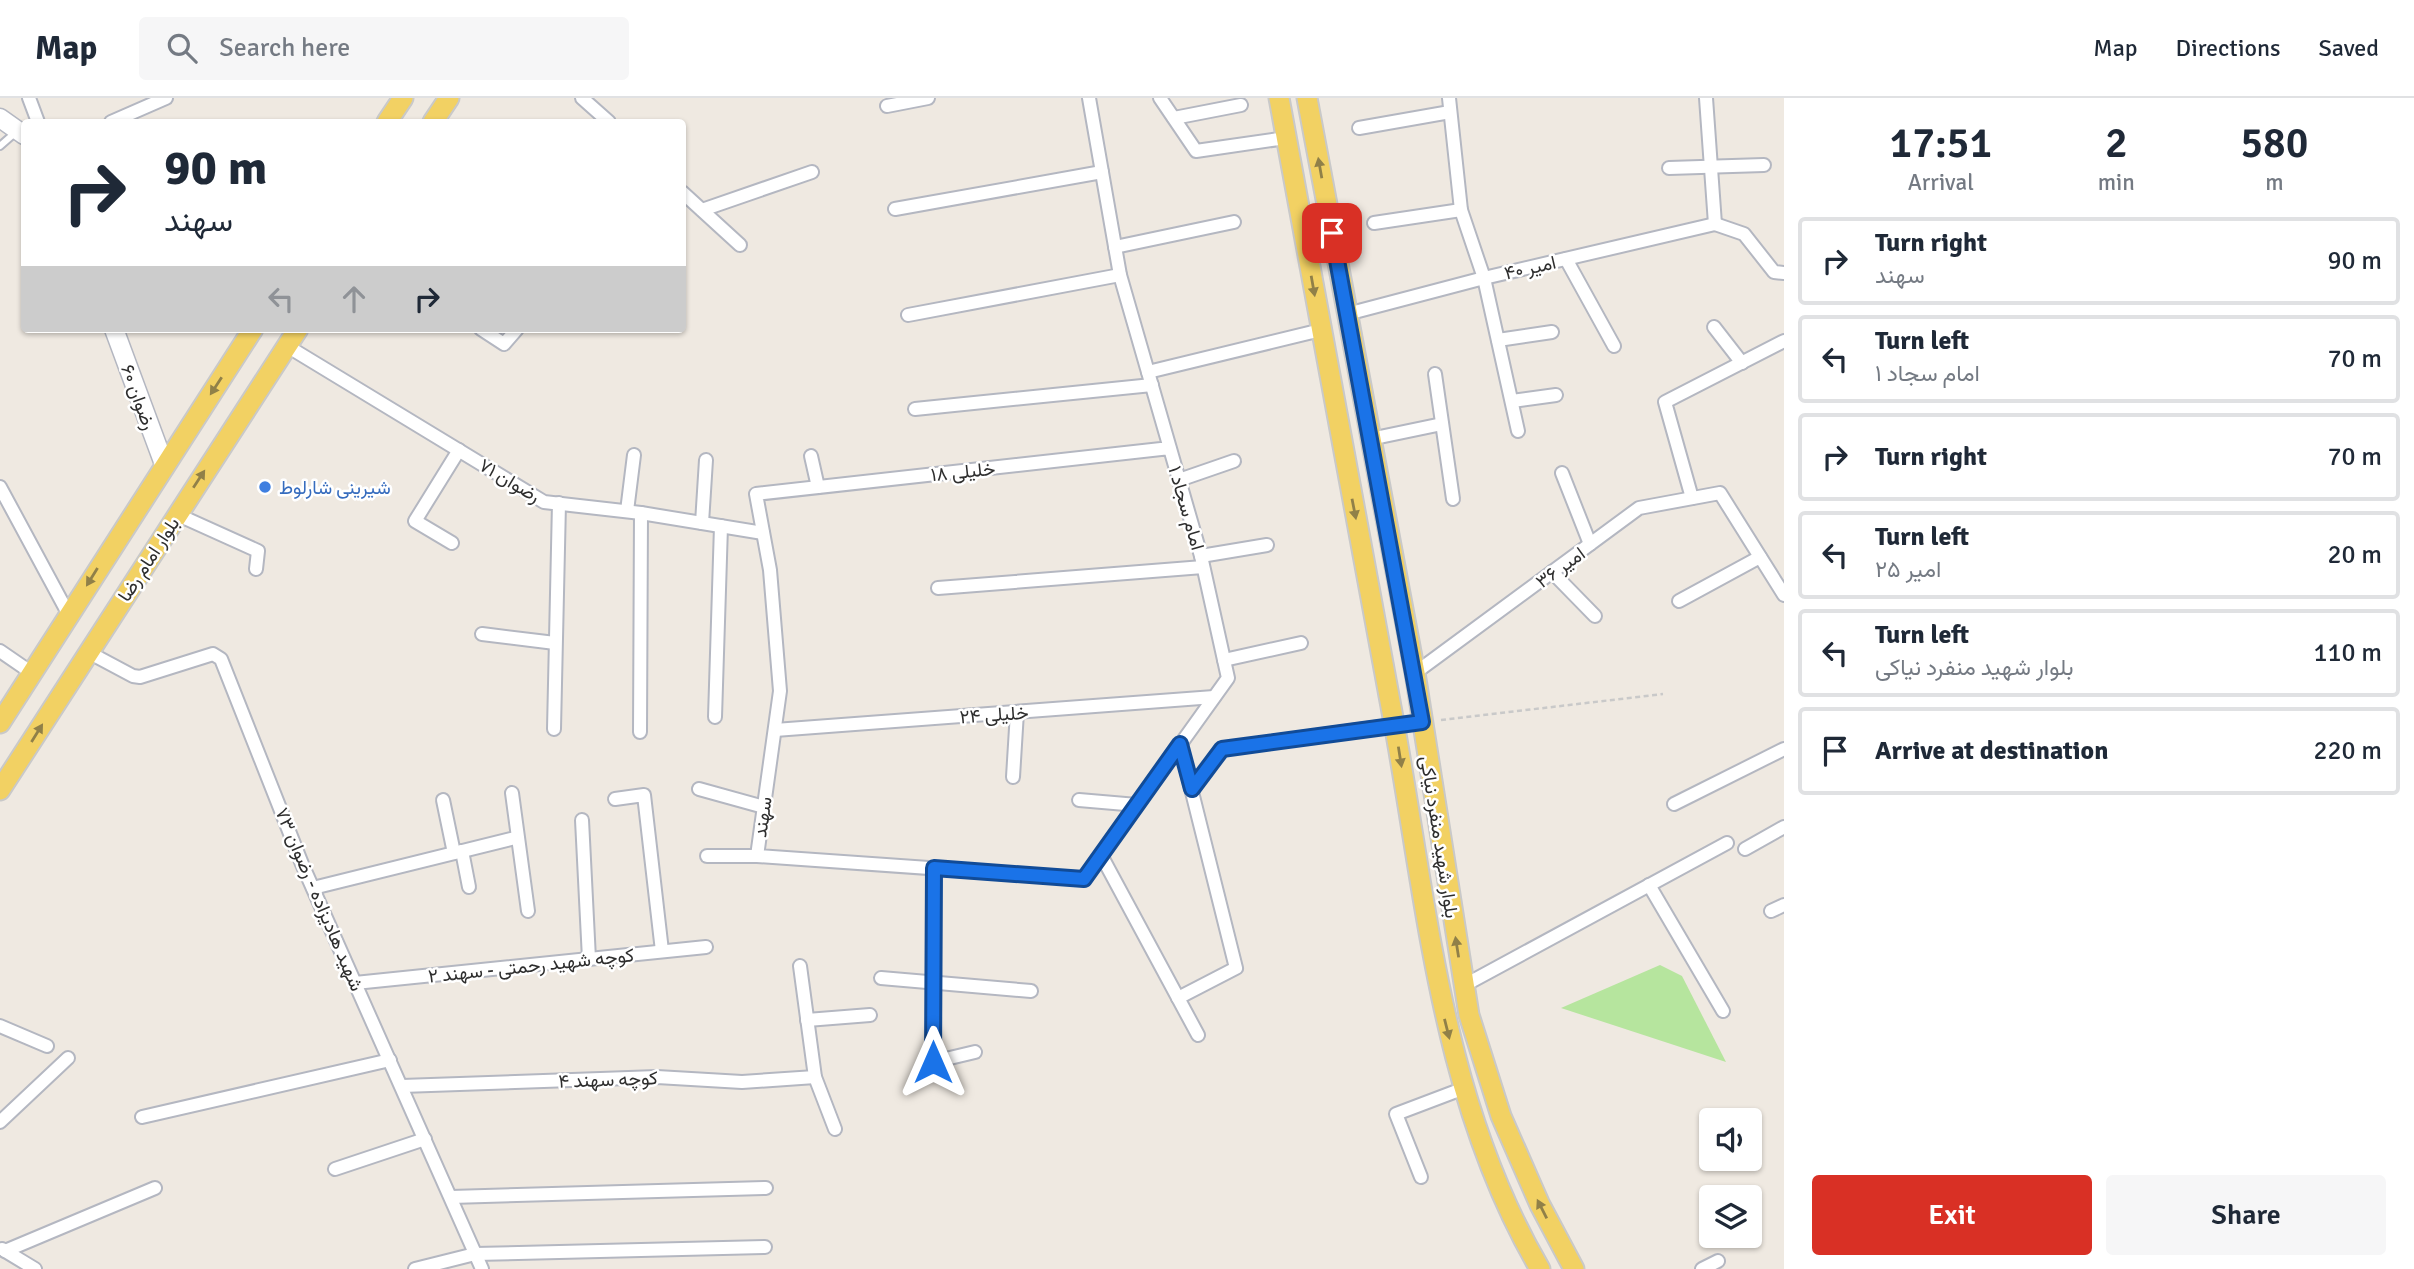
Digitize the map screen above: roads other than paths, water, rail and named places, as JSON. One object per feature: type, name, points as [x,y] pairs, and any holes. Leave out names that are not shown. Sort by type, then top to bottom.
[{"type":"main road","points":[[389,119],[403,98]]},
{"type":"main road","points":[[435,119],[449,98]]},
{"type":"main road","name":"بلوار شهید منفرد نیاکی","points":[[1279,98],[1395,726],[1439,999],[1462,1089],[1508,1210],[1540,1269]]},
{"type":"main road","name":"بلوار شهید منفرد نیاکی","points":[[1307,98],[1415,673],[1469,1015],[1501,1116],[1540,1205],[1574,1269]]},
{"type":"main road","points":[[0,118],[21,133]]},
{"type":"main road","name":"رضوان ۶۰","points":[[115,333],[164,464]]},
{"type":"main road","name":"بلوار امام رضا","points":[[0,723],[250,333]]},
{"type":"main road","name":"بلوار امام رضا","points":[[0,790],[295,333]]},
{"type":"main road","points":[[1395,726],[1422,722]]},
{"type":"street","points":[[29,98],[37,119]]},
{"type":"street","points":[[118,119],[166,98]]},
{"type":"street","points":[[582,98],[606,119]]},
{"type":"street","points":[[887,106],[928,98]]},
{"type":"street","name":"امام سجاد ۱","points":[[1084,879],[1228,678],[1202,562],[1120,275],[1090,98]]},
{"type":"street","points":[[1160,98],[1196,151],[1286,138]]},
{"type":"street","points":[[1449,98],[1461,210],[1484,278],[1518,431]]},
{"type":"street","points":[[1706,98],[1715,224],[1744,234],[1774,272],[1784,273]]},
{"type":"street","points":[[1174,118],[1241,105]]},
{"type":"street","points":[[1359,128],[1450,112]]},
{"type":"street","points":[[1669,168],[1764,165]]},
{"type":"street","points":[[702,210],[812,172]]},
{"type":"street","points":[[895,209],[1102,172]]},
{"type":"street","points":[[686,196],[740,245]]},
{"type":"street","points":[[1374,223],[1461,210]]},
{"type":"street","points":[[1115,247],[1234,222]]},
{"type":"street","name":"امیر ۴۰","points":[[1347,314],[1484,278],[1715,224]]},
{"type":"street","points":[[1566,258],[1614,346]]},
{"type":"street","points":[[908,315],[1120,275]]},
{"type":"street","points":[[1714,327],[1742,363]]},
{"type":"street","points":[[915,409],[1150,378],[1321,330]]},
{"type":"street","points":[[1498,340],[1552,332]]},
{"type":"street","points":[[487,333],[504,344],[514,333]]},
{"type":"street","points":[[1692,498],[1665,402],[1784,341]]},
{"type":"street","name":"رضوان ۷۱","points":[[287,346],[544,502],[641,513],[763,533]]},
{"type":"street","points":[[1435,374],[1453,499]]},
{"type":"street","points":[[1512,401],[1556,395]]},
{"type":"street","points":[[1370,439],[1442,424]]},
{"type":"street","name":"خلیلی ۱۸","points":[[756,494],[1170,448]]},
{"type":"street","points":[[452,543],[415,521],[459,450]]},
{"type":"street","points":[[626,511],[634,455]]},
{"type":"street","points":[[811,456],[818,487]]},
{"type":"street","points":[[702,523],[706,460]]},
{"type":"street","points":[[1179,480],[1234,461]]},
{"type":"street","points":[[1562,473],[1590,544]]},
{"type":"street","points":[[0,487],[69,614]]},
{"type":"street","name":"امیر ۳۶","points":[[1415,673],[1639,508],[1720,493],[1760,557]]},
{"type":"street","name":"سهند","points":[[756,494],[770,570],[780,691],[757,856],[1084,879]]},
{"type":"street","points":[[554,729],[559,503]]},
{"type":"street","points":[[640,732],[641,513]]},
{"type":"street","points":[[176,514],[258,551],[256,569]]},
{"type":"street","points":[[715,717],[721,526]]},
{"type":"street","points":[[938,588],[1202,562],[1266,545]]},
{"type":"street","points":[[1679,601],[1760,557],[1784,595]]},
{"type":"street","points":[[1552,572],[1595,616]]},
{"type":"street","points":[[482,634],[555,643]]},
{"type":"street","points":[[1224,660],[1301,643]]},
{"type":"street","points":[[0,651],[32,673]]},
{"type":"street","name":"شهید هادیزاده - رضوان ۷۳","points":[[88,652],[133,676],[150,676],[213,654],[221,659],[313,888],[482,1269]]},
{"type":"street","name":"خلیلی ۲۴","points":[[775,730],[1214,697]]},
{"type":"street","points":[[1013,777],[1017,712]]},
{"type":"street","points":[[1192,789],[1222,749],[1395,726]]},
{"type":"street","points":[[1178,998],[1236,968],[1180,744]]},
{"type":"street","points":[[1674,804],[1784,749]]},
{"type":"street","points":[[699,789],[764,807]]},
{"type":"street","points":[[512,793],[515,838],[528,911]]},
{"type":"street","points":[[615,799],[644,795],[662,951]]},
{"type":"street","points":[[443,800],[469,887]]},
{"type":"street","points":[[1079,800],[1137,805]]},
{"type":"street","points":[[582,820],[589,959]]},
{"type":"street","points":[[1745,849],[1784,827]]},
{"type":"street","points":[[313,888],[515,838]]},
{"type":"street","points":[[1463,986],[1727,843]]},
{"type":"street","points":[[1101,855],[1198,1035]]},
{"type":"street","points":[[707,856],[757,856]]},
{"type":"street","points":[[934,868],[933,1062],[975,1052]]},
{"type":"street","points":[[1649,885],[1723,1012]]},
{"type":"street","points":[[1771,911],[1784,905]]},
{"type":"street","name":"کوچه شهید رحمتی - سهند ۲","points":[[355,983],[706,947]]},
{"type":"street","points":[[800,966],[815,1077],[835,1129]]},
{"type":"street","points":[[881,978],[1031,991]]},
{"type":"street","points":[[807,1020],[870,1015]]},
{"type":"street","points":[[0,1026],[47,1046]]},
{"type":"street","points":[[0,1122],[68,1058]]},
{"type":"street","points":[[142,1117],[390,1060]]},
{"type":"street","name":"کوچه سهند ۴","points":[[402,1086],[657,1077],[742,1082],[815,1077]]},
{"type":"street","points":[[1421,1177],[1396,1114],[1462,1089]]},
{"type":"street","points":[[335,1169],[425,1139]]},
{"type":"street","points":[[3,1249],[155,1188]]},
{"type":"street","points":[[451,1197],[766,1188]]},
{"type":"street","points":[[415,1269],[475,1254],[765,1247]]},
{"type":"street","points":[[3,1249],[35,1269]]},
{"type":"street","points":[[1702,1269],[1718,1261]]},
{"type":"lane","points":[[0,146],[21,133]]},
{"type":"place","name":"شیرینی شارلوط","points":[[265,487]]}]
